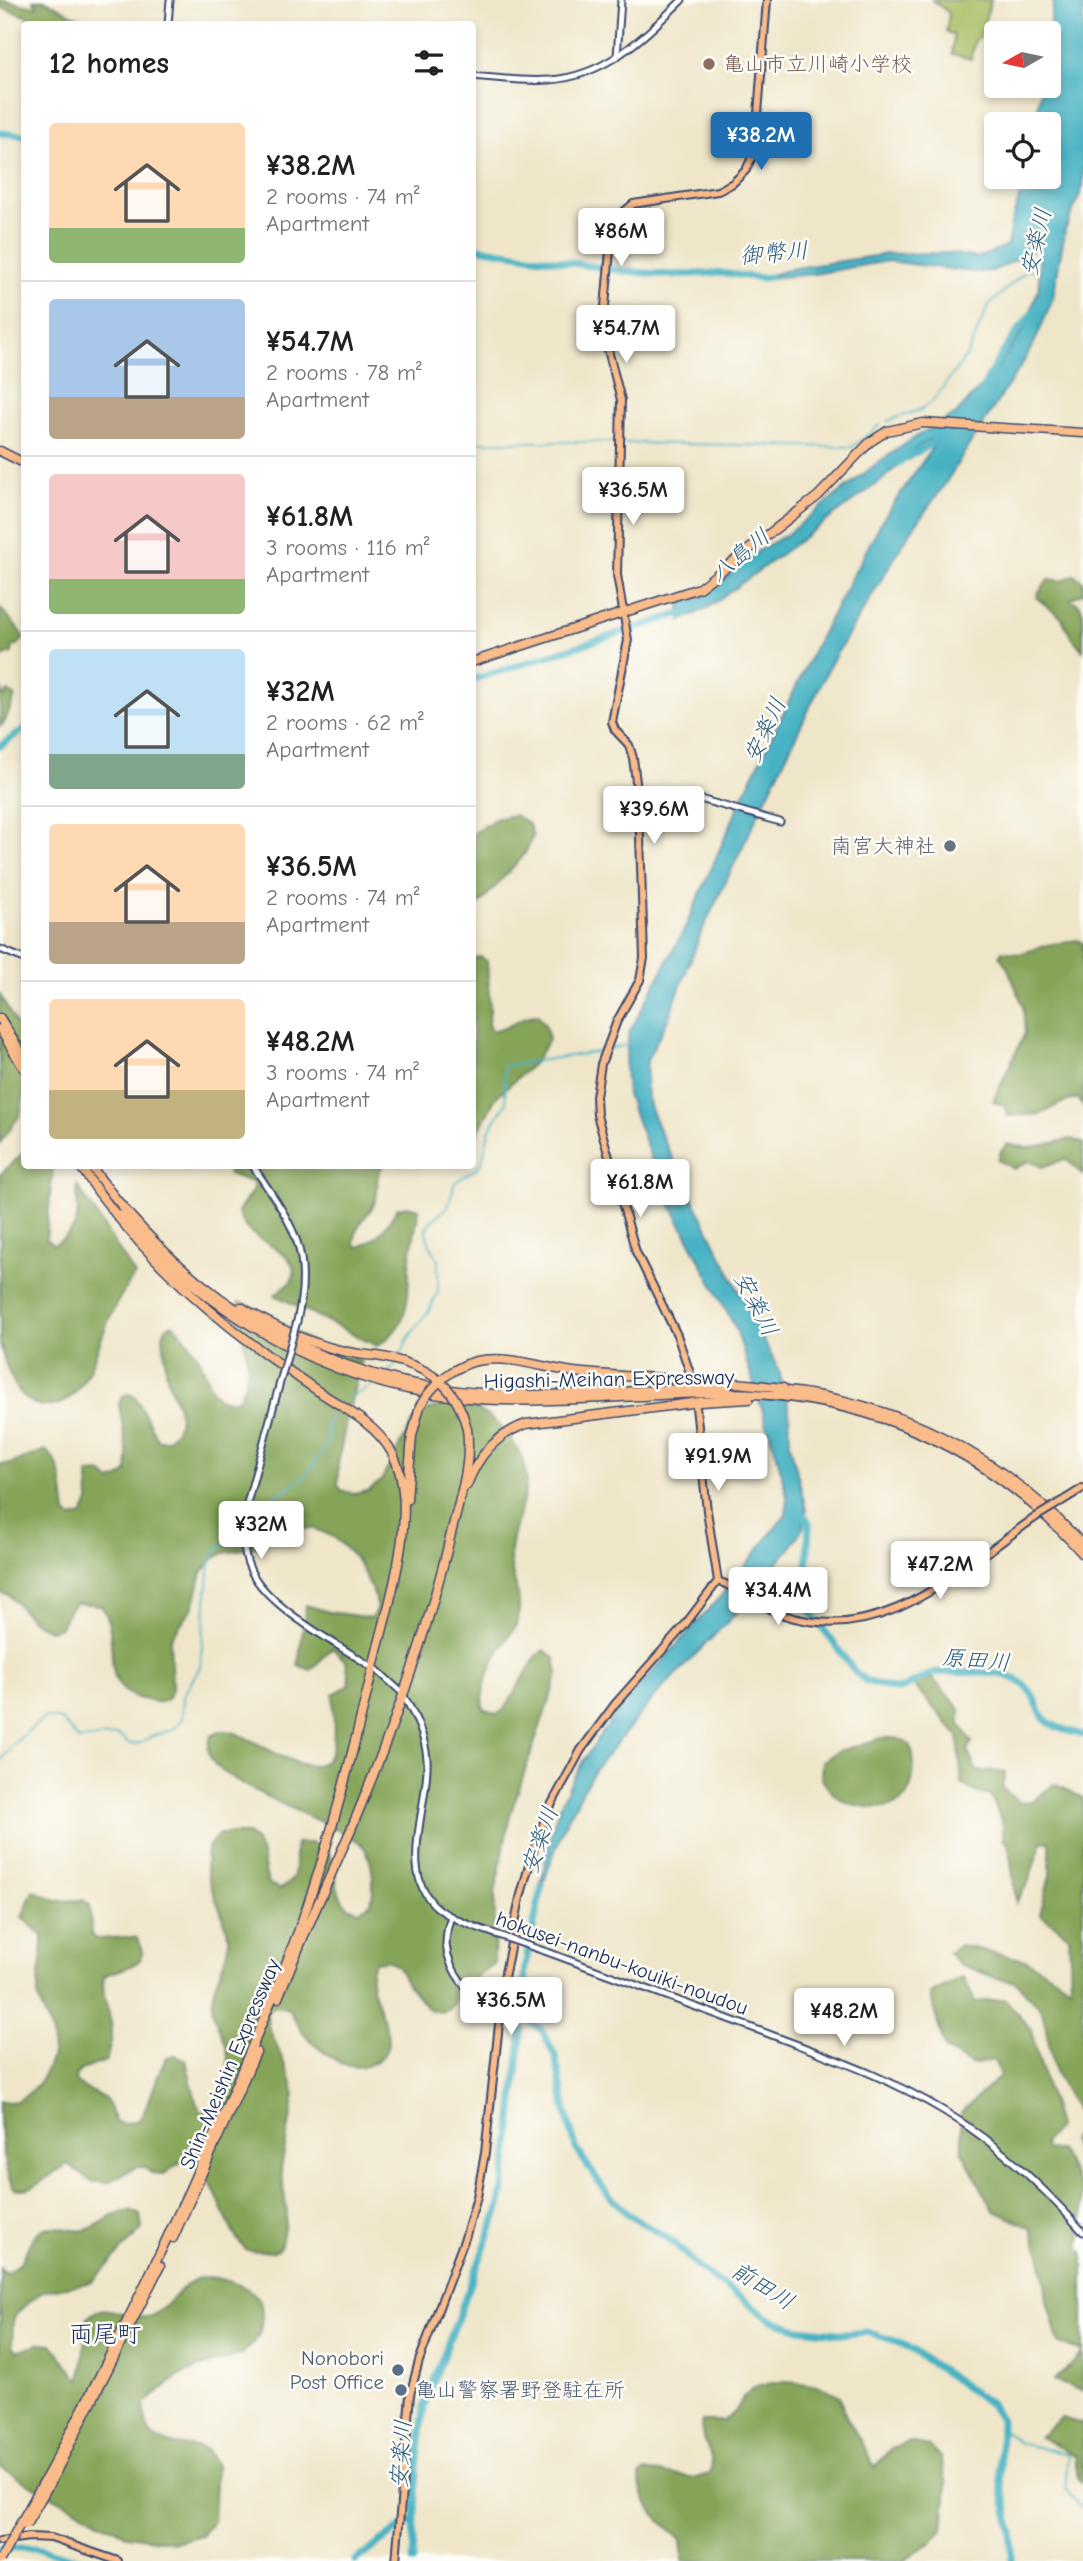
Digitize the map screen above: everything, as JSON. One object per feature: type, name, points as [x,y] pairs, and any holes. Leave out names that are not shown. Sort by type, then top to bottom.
[{"type":"highway","points":[[476,662],[625,614],[703,585],[818,496],[870,442],[887,431],[923,424],[1083,433]]},
{"type":"highway","points":[[0,451],[21,462]]},
{"type":"highway","points":[[0,1018],[21,1052]]},
{"type":"highway","points":[[0,1029],[21,1064]]},
{"type":"highway","points":[[85,1169],[129,1233],[179,1284],[256,1347],[379,1434],[391,1451],[400,1472],[403,1498],[401,1533],[391,1596],[374,1666]]},
{"type":"highway","name":"Higashi-Meihan Expressway","points":[[85,1169],[151,1248],[213,1301],[259,1331],[299,1352],[387,1381],[493,1394],[730,1390],[803,1394],[836,1399],[903,1419],[962,1447],[1023,1488],[1083,1545]]},
{"type":"highway","name":"Higashi-Meihan Expressway","points":[[94,1169],[138,1225],[190,1276],[244,1315],[316,1353],[371,1376]]},
{"type":"highway","points":[[138,1225],[197,1277],[245,1309],[316,1344],[415,1365],[438,1379],[457,1402],[467,1430],[467,1466],[444,1562]]},
{"type":"highway","points":[[374,1666],[390,1616],[400,1564],[415,1418],[425,1398],[446,1375],[469,1363],[506,1359],[571,1372],[642,1376],[730,1390]]},
{"type":"highway","points":[[444,1562],[468,1481],[478,1462],[495,1441],[510,1431],[526,1424],[643,1409],[730,1390]]},
{"type":"highway","name":"Higashi-Meihan Expressway","points":[[803,1394],[883,1418],[960,1452],[1028,1499],[1083,1554]]},
{"type":"highway","name":"Shin-Meishin Expressway","points":[[6,2561],[123,2336],[188,2199],[370,1783],[419,1648],[444,1562]]},
{"type":"highway","name":"Shin-Meishin Expressway","points":[[188,2199],[253,2044],[313,1887],[374,1666]]},
{"type":"highway","name":"Shin-Meishin Expressway","points":[[0,2560],[54,2468]]},
{"type":"main road","points":[[690,1373],[677,1335],[636,1252],[601,1133],[596,1097],[606,1047],[640,980],[644,966],[638,797],[632,752],[612,722],[628,640],[617,575],[621,400],[605,334],[606,288],[610,246],[616,220],[630,206],[640,202],[718,191],[733,183],[749,165],[756,139],[767,0]]},
{"type":"main road","points":[[696,1407],[706,1501],[722,1582],[780,1614],[813,1622],[845,1624],[870,1619],[909,1604],[1083,1488]]},
{"type":"main road","points":[[396,2561],[407,2418],[414,2379],[466,2235],[481,2177],[499,2012],[528,1866],[543,1822],[581,1750],[615,1704],[722,1582]]},
{"type":"main road","points":[[0,2541],[29,2537],[51,2538],[118,2561]]},
{"type":"street","points":[[168,21],[170,0]]},
{"type":"street","points":[[617,57],[621,0]]},
{"type":"street","points":[[476,76],[531,81],[557,80],[593,69],[639,42],[682,0]]},
{"type":"street","points":[[638,797],[685,796],[778,821]]},
{"type":"street","points":[[0,949],[21,958]]},
{"type":"street","points":[[255,1169],[285,1214],[299,1247],[304,1280],[297,1321],[243,1518],[244,1545],[252,1572],[266,1592],[287,1610],[374,1666],[400,1691]]},
{"type":"street","name":"hokusei-nanbu-kouiki-noudou","points":[[405,1698],[423,1734],[427,1759],[416,1861],[418,1878],[433,1904],[451,1916],[509,1939],[840,2060],[919,2097],[958,2120],[1009,2158],[1046,2192],[1083,2232]]},
{"type":"street","points":[[451,1916],[446,1942],[453,1966],[477,1999],[499,2012]]},
{"type":"green space","points":[[0,0],[37,6],[33,0],[44,0],[85,21],[55,21],[49,17],[39,21],[0,7]]},
{"type":"green space","points":[[932,0],[991,0],[980,37],[975,40],[971,59],[952,54],[954,35],[946,32],[949,13]]},
{"type":"green space","points":[[1074,575],[1083,581],[1083,593],[1070,599],[1080,605],[1083,613],[1083,651],[1070,635],[1062,618],[1037,598],[1049,579],[1061,581]]},
{"type":"green space","points":[[0,608],[21,633],[21,641],[13,646],[12,653],[1,657],[0,664]]},
{"type":"green space","points":[[0,685],[4,697],[8,691],[15,696],[4,723],[0,726]]},
{"type":"green space","points":[[514,815],[528,823],[533,836],[524,855],[476,908],[476,832],[495,819]]},
{"type":"green space","points":[[1077,940],[1083,943],[1083,1107],[1078,1098],[1059,1104],[1042,1114],[1008,1116],[1004,1106],[993,1101],[1025,1033],[1023,1005],[1006,964],[999,956],[1002,951],[1019,954],[1047,945]]},
{"type":"green space","points":[[476,958],[487,961],[490,1009],[488,1025],[491,1030],[538,1015],[545,1025],[549,1039],[534,1063],[496,1097],[476,1136]]},
{"type":"green space","points":[[0,995],[21,1033],[21,1110],[0,1143]]},
{"type":"green space","points":[[1072,1139],[1083,1143],[1083,1175],[1066,1159],[1042,1167],[1029,1161],[1014,1169],[998,1160],[1007,1144],[1032,1147]]},
{"type":"green space","points":[[21,1155],[21,1169],[53,1169],[46,1239],[54,1245],[70,1233],[77,1220],[77,1185],[135,1275],[108,1321],[85,1378],[66,1401],[53,1406],[38,1405],[30,1401],[17,1388],[0,1343],[0,1175]]},
{"type":"green space","points":[[227,1169],[381,1169],[374,1204],[358,1228],[354,1244],[358,1247],[377,1237],[398,1208],[407,1206],[419,1209],[405,1312],[401,1322],[388,1338],[377,1346],[275,1295],[291,1281],[293,1265],[288,1258],[243,1224],[238,1212],[254,1188],[254,1183],[229,1174]]},
{"type":"green space","points":[[239,1302],[249,1305],[317,1345],[361,1361],[338,1464],[338,1484],[341,1490],[353,1494],[368,1491],[381,1481],[412,1423],[436,1407],[457,1404],[475,1409],[487,1415],[507,1434],[521,1458],[526,1482],[512,1536],[510,1555],[519,1612],[516,1626],[500,1649],[487,1679],[483,1695],[484,1709],[496,1714],[504,1710],[538,1654],[544,1650],[555,1658],[558,1674],[510,1815],[495,1893],[494,1964],[468,1983],[448,2010],[441,2012],[429,2009],[408,1986],[398,1967],[388,1960],[375,1962],[371,1974],[372,1988],[387,2034],[387,2047],[381,2058],[365,2066],[350,2066],[327,2055],[306,2035],[287,2008],[275,2006],[267,2012],[268,2026],[295,2094],[281,2169],[287,2214],[280,2248],[272,2252],[246,2250],[230,2227],[207,2177],[189,2156],[164,2174],[151,2173],[144,2167],[136,2167],[108,2182],[92,2182],[68,2164],[36,2185],[13,2188],[3,2156],[0,2123],[0,2100],[15,2101],[29,2093],[43,2077],[53,2050],[51,2030],[38,1995],[43,1936],[22,1917],[33,1890],[56,1901],[83,1900],[90,1905],[91,1934],[97,1939],[137,1938],[142,1947],[142,1955],[134,1965],[104,1976],[103,1984],[112,2033],[106,2061],[81,2070],[75,2076],[76,2083],[105,2100],[114,2121],[123,2124],[139,2120],[167,2057],[176,2055],[186,2060],[201,2112],[221,2107],[224,2100],[228,2059],[212,2002],[227,1952],[228,1935],[206,1867],[209,1846],[219,1834],[248,1834],[261,1852],[269,1884],[280,1889],[287,1885],[294,1875],[296,1843],[324,1848],[334,1867],[342,1899],[349,1907],[359,1911],[371,1903],[372,1872],[368,1855],[360,1843],[222,1771],[213,1762],[209,1752],[211,1736],[224,1731],[238,1734],[302,1764],[316,1765],[327,1759],[334,1738],[333,1694],[350,1685],[346,1661],[332,1648],[311,1670],[298,1665],[306,1605],[329,1612],[372,1618],[376,1609],[376,1599],[355,1558],[334,1537],[316,1529],[277,1531],[258,1546],[224,1553],[212,1560],[202,1573],[193,1607],[170,1639],[172,1689],[167,1700],[162,1702],[132,1695],[122,1688],[116,1679],[108,1620],[101,1605],[75,1603],[61,1627],[50,1630],[33,1622],[9,1595],[0,1593],[0,1464],[10,1464],[45,1450],[56,1462],[59,1471],[66,1514],[72,1518],[83,1515],[89,1502],[88,1473],[101,1472],[110,1481],[127,1472],[128,1457],[119,1404],[122,1396],[135,1396],[158,1440],[167,1440],[178,1425],[179,1412],[166,1370],[163,1336],[165,1329],[172,1324],[188,1340],[217,1396],[225,1400],[238,1399],[247,1369],[245,1344],[237,1314]]},
{"type":"green space","points":[[932,1678],[960,1709],[960,1724],[972,1742],[967,1751],[977,1771],[1005,1772],[1002,1788],[1019,1803],[1034,1800],[1054,1784],[1083,1798],[1083,2179],[1072,2141],[1082,2121],[1055,2072],[1042,2010],[1016,1982],[996,1978],[959,1964],[948,1953],[960,1945],[1026,1960],[1071,1987],[1069,1936],[1040,1914],[1050,1876],[1050,1842],[1042,1841],[1028,1883],[1016,1902],[1009,1845],[1003,1839],[1003,1825],[991,1796],[975,1792],[962,1784],[958,1736],[913,1684]]},
{"type":"green space","points":[[882,1738],[900,1739],[912,1751],[913,1775],[907,1796],[892,1805],[871,1808],[851,1804],[835,1795],[821,1778],[822,1761],[839,1751]]},
{"type":"green space","points":[[963,1977],[975,2002],[1005,1999],[1030,2028],[1058,2126],[1044,2144],[1046,2150],[1060,2150],[1081,2189],[1083,2217],[1079,2248],[1083,2252],[1083,2351],[1059,2344],[1047,2300],[1042,2261],[1031,2228],[993,2210],[962,2151],[961,2113],[1000,2076],[994,2060],[971,2065],[945,2049],[930,1994]]},
{"type":"green space","points":[[130,2210],[140,2215],[142,2229],[92,2282],[44,2291],[31,2300],[17,2313],[13,2321],[12,2346],[16,2351],[42,2343],[52,2344],[81,2379],[87,2319],[100,2310],[146,2317],[159,2311],[189,2283],[203,2278],[220,2279],[240,2285],[260,2301],[260,2332],[254,2343],[233,2357],[183,2374],[145,2404],[145,2419],[155,2437],[172,2444],[207,2450],[216,2466],[213,2520],[201,2535],[175,2542],[127,2535],[21,2480],[0,2466],[0,2266],[1,2271],[7,2274],[23,2259],[33,2237],[41,2230],[57,2227],[85,2230],[118,2213]]},
{"type":"green space","points":[[1083,2353],[1083,2391],[1054,2381]]},
{"type":"green space","points":[[778,2382],[810,2384],[840,2396],[843,2410],[875,2467],[891,2448],[909,2442],[929,2446],[940,2457],[947,2485],[943,2529],[929,2544],[904,2561],[683,2561],[681,2539],[659,2519],[647,2503],[640,2476],[646,2471],[696,2478],[709,2474],[711,2460],[702,2434],[702,2421],[723,2421],[736,2411],[743,2397],[754,2387]]},
{"type":"green space","points":[[1061,2418],[1083,2424],[1083,2483],[1078,2479],[1075,2456],[1039,2436]]},
{"type":"water","points":[[1054,0],[1083,0],[1083,187],[1065,230],[1053,298],[1024,361],[945,484],[909,534],[831,663],[701,933],[668,1019],[647,1060],[646,1089],[650,1109],[779,1371],[789,1409],[790,1444],[806,1509],[803,1528],[791,1547],[735,1614],[655,1696],[593,1772],[564,1826],[539,1895],[558,1811],[589,1752],[608,1724],[728,1588],[786,1514],[787,1496],[777,1456],[736,1329],[665,1194],[627,1095],[625,1065],[629,1033],[685,928],[745,792],[818,641],[883,519],[934,445],[929,440],[919,446],[882,480],[709,607],[681,621],[680,604],[703,596],[759,550],[786,535],[880,461],[956,414],[995,371],[1025,328],[1039,287],[1039,249],[1036,246],[1030,253],[993,271],[972,272],[888,261],[814,274],[758,279],[790,269],[887,254],[950,253],[977,258],[1007,246],[1022,189],[1061,189],[1061,112],[1037,112],[1039,98],[1061,98],[1061,21],[1051,21]]},
{"type":"waterway","name":"御幣川","points":[[0,133],[21,135]]},
{"type":"waterway","name":"御幣川","points":[[476,248],[623,271],[770,277]]},
{"type":"waterway","points":[[887,421],[920,410],[932,402],[967,355],[989,305],[1026,271],[1042,270]]},
{"type":"waterway","name":"安楽川","points":[[982,390],[1005,349],[1033,312]]},
{"type":"waterway","points":[[624,443],[852,447],[880,425]]},
{"type":"waterway","name":"八島川","points":[[898,463],[939,439]]},
{"type":"waterway","points":[[476,442],[618,442]]},
{"type":"waterway","name":"八島川","points":[[476,679],[689,611]]},
{"type":"waterway","name":"八島川","points":[[0,746],[21,731]]},
{"type":"waterway","points":[[609,1049],[627,1045]]},
{"type":"waterway","points":[[476,1169],[482,1162],[489,1131],[506,1103],[504,1066],[603,1051]]},
{"type":"waterway","points":[[400,1356],[409,1337],[430,1309],[438,1291],[438,1260],[428,1241],[426,1229],[430,1222],[448,1207],[455,1182],[475,1169]]},
{"type":"waterway","points":[[388,1373],[396,1364]]},
{"type":"waterway","points":[[349,1399],[375,1383]]},
{"type":"waterway","points":[[246,1533],[271,1499],[303,1478],[325,1449],[327,1424],[331,1415]]},
{"type":"waterway","name":"原田川","points":[[802,1516],[806,1517],[809,1524],[807,1560],[811,1612],[855,1672],[866,1681],[901,1689],[939,1672],[1007,1676],[1028,1689],[1047,1721],[1083,1735]]},
{"type":"waterway","points":[[0,1762],[14,1743],[45,1717],[61,1720],[79,1740],[118,1735],[129,1744],[141,1743],[175,1728],[182,1719],[183,1696],[200,1667],[210,1561],[219,1546],[242,1538]]},
{"type":"waterway","name":"安楽川","points":[[413,2561],[417,2466],[424,2407],[500,2206],[523,2017],[525,1966],[542,1885]]},
{"type":"waterway","name":"前田川","points":[[523,2017],[542,2030],[555,2056],[568,2121],[577,2150],[606,2192],[628,2214],[672,2241],[703,2271],[773,2321],[800,2329],[845,2334],[867,2332],[902,2343],[990,2404],[1001,2420],[1000,2478],[1012,2532],[1012,2561]]},
{"type":"waterway","points":[[1001,2428],[1019,2443],[1068,2454],[1065,2489],[1083,2509]]},
{"type":"waterway","points":[[355,2561],[404,2525],[415,2521]]},
{"type":"waterway","points":[[0,2548],[36,2548],[83,2561]]},
{"type":"place","name":"亀山市立川崎小学校","points":[[709,64]]},
{"type":"place","name":"南宮大神社","points":[[950,846]]},
{"type":"place","name":"Nonobori Post Office","points":[[398,2370]]},
{"type":"place","name":"亀山警察署野登駐在所","points":[[401,2390]]},
{"type":"district","name":"両尾町","points":[[105,2334]]}]
